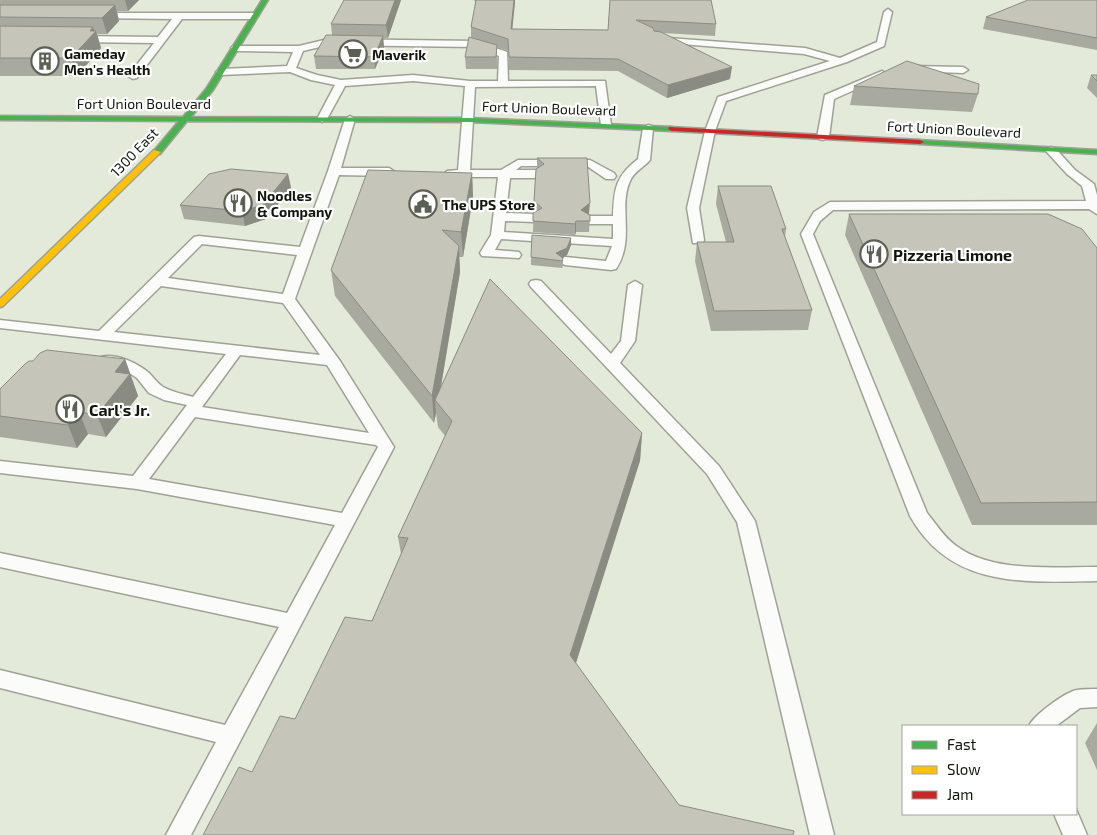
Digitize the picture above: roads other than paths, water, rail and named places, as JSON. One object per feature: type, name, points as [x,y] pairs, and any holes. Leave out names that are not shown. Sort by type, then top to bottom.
[{"type":"main road","name":"1300 East","points":[[0,304],[157,152],[186,119],[221,72],[265,0]]},
{"type":"main road","name":"Fort Union Boulevard","points":[[0,118],[469,120],[606,125],[1097,152]]},
{"type":"lane","points":[[698,240],[693,208],[710,131],[722,99],[840,61],[881,44],[888,12]]},
{"type":"lane","points":[[90,16],[254,16]]},
{"type":"lane","points":[[133,76],[179,16]]},
{"type":"lane","points":[[66,39],[162,40]]},
{"type":"lane","points":[[657,39],[805,51],[840,61]]},
{"type":"lane","points":[[236,48],[299,49],[328,42],[476,44],[504,54],[503,84]]},
{"type":"lane","points":[[290,69],[299,49]]},
{"type":"lane","points":[[823,137],[829,97],[896,68],[963,70]]},
{"type":"lane","points":[[221,72],[290,69],[314,78],[341,83],[413,78],[470,84],[601,82],[606,125]]},
{"type":"lane","points":[[322,119],[341,83]]},
{"type":"lane","points":[[464,174],[470,84]]},
{"type":"lane","points":[[288,299],[334,171],[350,119]]},
{"type":"lane","points":[[565,261],[611,266],[620,243],[619,220],[622,184],[626,176],[644,160],[648,128]]},
{"type":"lane","points":[[1051,150],[1071,172],[1092,181],[1095,208],[830,206],[820,212],[812,221],[807,234],[919,516],[949,551],[970,563],[1025,574],[1097,574]]},
{"type":"lane","points":[[514,255],[487,253],[497,235],[504,174],[518,163],[590,163],[610,176]]},
{"type":"lane","points":[[334,171],[404,172]]},
{"type":"lane","points":[[434,173],[536,174]]},
{"type":"lane","points":[[588,175],[626,176]]},
{"type":"lane","points":[[499,217],[534,218]]},
{"type":"lane","points":[[589,220],[619,220]]},
{"type":"lane","points":[[497,235],[560,241],[620,243]]},
{"type":"lane","points":[[102,336],[199,240],[306,252]]},
{"type":"lane","points":[[158,281],[288,299],[332,362],[386,447],[178,835]]},
{"type":"lane","points":[[536,284],[713,470],[746,521],[822,835]]},
{"type":"lane","points":[[612,364],[628,341],[635,285]]},
{"type":"lane","points":[[0,324],[332,362]]},
{"type":"lane","points":[[137,483],[236,351]]},
{"type":"lane","points":[[91,358],[127,365],[142,375],[155,389],[194,407],[381,440]]},
{"type":"lane","points":[[0,467],[137,483],[346,520]]},
{"type":"lane","points":[[0,560],[292,622]]},
{"type":"lane","points":[[0,679],[230,736]]},
{"type":"lane","points":[[1041,725],[1076,699],[1097,698]]},
{"type":"lane","points":[[1066,815],[1075,835]]},
{"type":"place","name":"Maverik","points":[[353,54]]},
{"type":"place","name":"Gameday Men's Health","points":[[45,61]]},
{"type":"place","name":"Noodles & Company","points":[[238,203]]},
{"type":"place","name":"The UPS Store","points":[[423,204]]},
{"type":"place","name":"Pizzeria Limone","points":[[874,254]]},
{"type":"place","name":"Carl's Jr.","points":[[70,409]]}]
